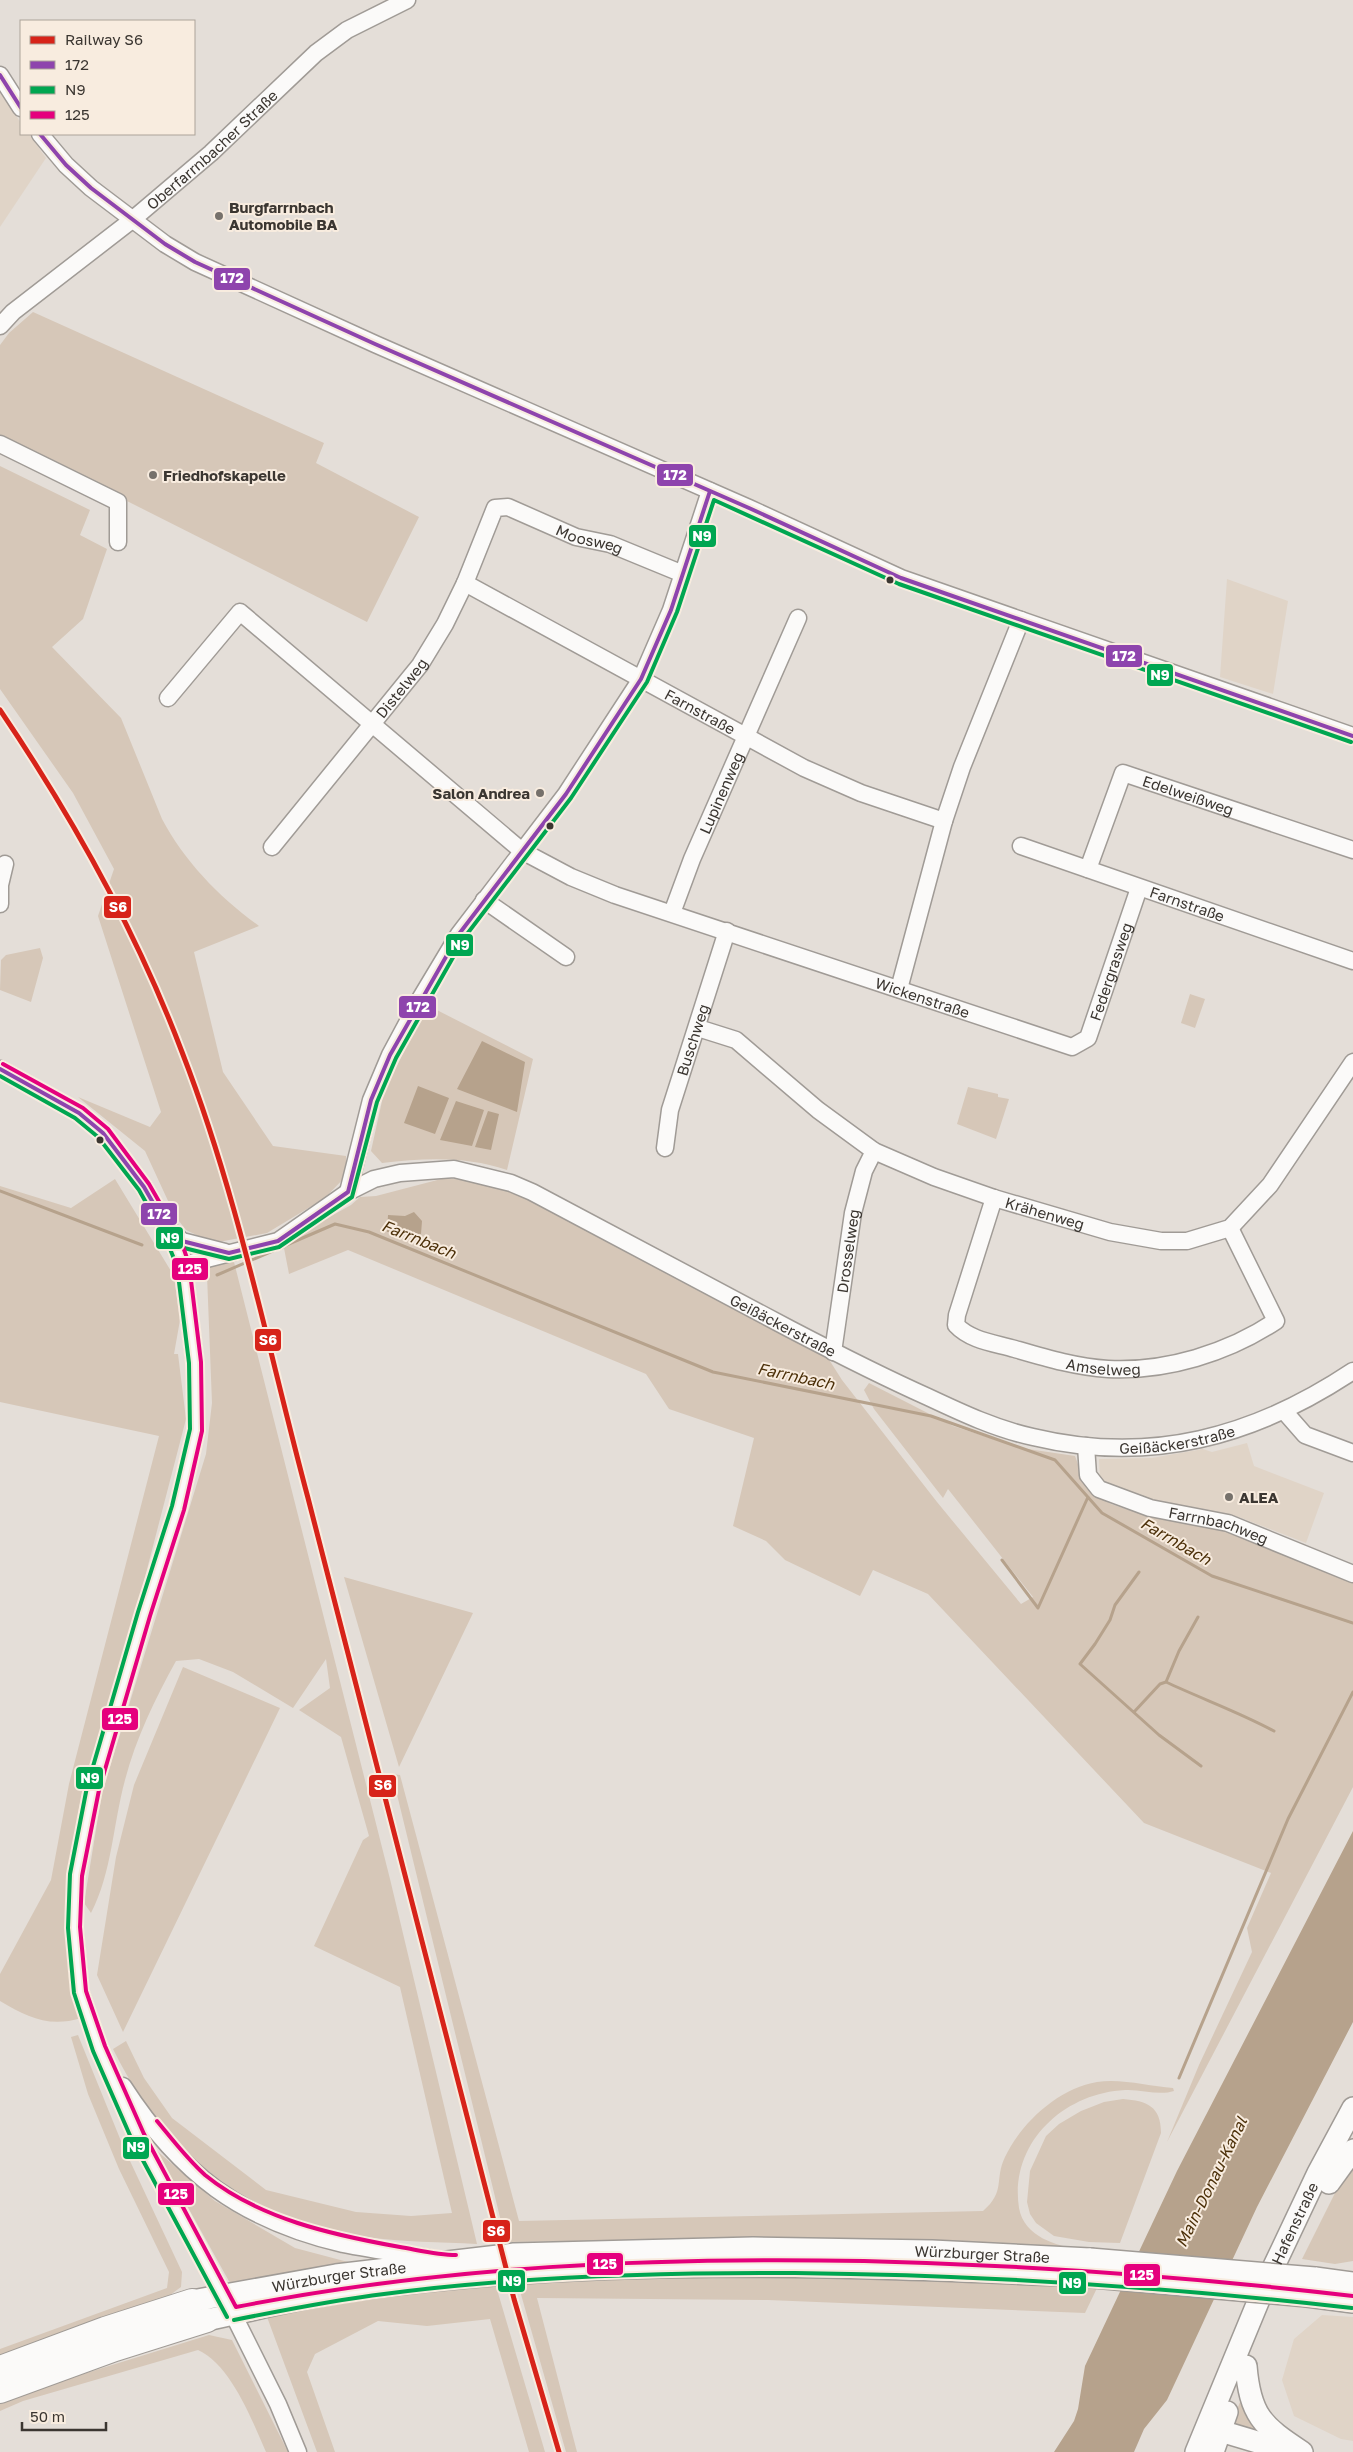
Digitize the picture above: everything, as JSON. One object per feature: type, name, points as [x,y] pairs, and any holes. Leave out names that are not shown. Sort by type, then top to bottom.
[{"type":"highway","points":[[0,2368],[106,2329],[192,2301]]},
{"type":"highway","points":[[0,2391],[115,2349],[207,2320]]},
{"type":"main road","name":"Hafenstraße","points":[[1211,2443],[1265,2285],[1318,2172],[1353,2108]]},
{"type":"main road","name":"Hafenstraße","points":[[1211,2443],[1280,2284],[1328,2183],[1353,2137]]},
{"type":"main road","points":[[1328,2183],[1353,2150]]},
{"type":"main road","name":"Würzburger Straße","points":[[192,2301],[336,2275],[448,2262],[485,2267]]},
{"type":"main road","name":"Würzburger Straße","points":[[207,2320],[344,2292],[517,2263],[928,2269],[1086,2267],[1311,2287],[1353,2284]]},
{"type":"main road","name":"Würzburger Straße","points":[[1311,2287],[1353,2302]]},
{"type":"main road","points":[[1246,2366],[1248,2388],[1253,2407],[1264,2424],[1302,2452]]},
{"type":"main road","points":[[1211,2443],[1291,2452]]},
{"type":"street","name":"Oberfarrnbacher Straße","points":[[0,326],[13,312],[132,220],[219,146],[316,53],[347,30],[407,0]]},
{"type":"street","points":[[0,75],[20,106]]},
{"type":"street","points":[[41,135],[66,165],[91,188],[132,220],[195,262],[901,578],[1353,736]]},
{"type":"street","points":[[0,444],[118,502],[118,542]]},
{"type":"street","points":[[348,1192],[371,1100],[390,1055],[439,966],[459,934],[595,752],[641,679],[671,610],[710,491]]},
{"type":"street","name":"Moosweg","points":[[495,508],[508,507],[576,537],[610,544],[683,574]]},
{"type":"street","name":"Distelweg","points":[[272,847],[420,665],[445,624],[465,583],[495,508]]},
{"type":"street","name":"Farnstraße","points":[[465,583],[804,768],[861,793],[944,821]]},
{"type":"street","name":"Wickenstraße","points":[[168,698],[240,612],[522,851],[572,877],[615,895],[1072,1047]]},
{"type":"street","name":"Lupinenweg","points":[[672,913],[692,859],[798,618]]},
{"type":"street","points":[[899,989],[944,821],[972,741],[1021,620]]},
{"type":"street","name":"Edelweißweg","points":[[1088,869],[1123,773],[1353,850]]},
{"type":"street","name":"Farnstraße","points":[[1021,846],[1353,960]]},
{"type":"street","points":[[0,904],[0,885],[5,864]]},
{"type":"street","name":"Federgrasweg","points":[[1072,1047],[1088,1038],[1139,888]]},
{"type":"street","points":[[484,900],[566,957]]},
{"type":"street","name":"Buschweg","points":[[665,1148],[670,1110],[698,1028],[727,931]]},
{"type":"street","name":"Krähenweg","points":[[698,1028],[736,1040],[818,1110],[874,1151],[934,1177],[994,1198],[1139,1239],[1187,1241],[1230,1228]]},
{"type":"street","points":[[1230,1228],[1270,1185],[1353,1062]]},
{"type":"street","points":[[0,1068],[79,1112],[103,1133],[144,1187],[167,1227],[183,1265],[195,1363],[196,1430],[178,1508],[92,1788],[76,1875],[74,1927],[80,1992],[99,2048],[138,2137],[233,2314],[278,2404],[298,2452]]},
{"type":"street","points":[[361,1146],[374,1179]]},
{"type":"street","name":"Drosselweg","points":[[833,1352],[853,1213],[864,1171],[874,1151]]},
{"type":"street","name":"Geißäckerstraße","points":[[183,1265],[278,1241],[348,1192],[374,1179],[400,1172],[454,1169],[511,1182],[833,1352],[969,1416],[1031,1437],[1086,1446],[1131,1448],[1201,1440],[1246,1427],[1284,1411],[1353,1371]]},
{"type":"street","name":"Amselweg","points":[[994,1198],[957,1315],[956,1325],[970,1336],[1066,1364],[1108,1369],[1153,1367],[1202,1356],[1256,1334],[1276,1321],[1230,1228]]},
{"type":"street","name":"Geißäckerstraße","points":[[167,1227],[182,1241],[228,1253]]},
{"type":"street","points":[[1284,1411],[1305,1435],[1353,1453]]},
{"type":"street","name":"Farrnbachweg","points":[[1086,1446],[1088,1474],[1098,1489],[1150,1508],[1228,1523],[1353,1574]]},
{"type":"street","points":[[99,2048],[137,2107],[186,2166],[224,2195],[277,2224],[312,2236],[345,2244],[448,2262]]},
{"type":"shaded area","points":[[0,92],[20,122],[20,135],[30,135],[46,158],[0,227]]},
{"type":"shaded area","points":[[33,312],[324,443],[316,463],[419,517],[367,622],[0,437],[0,345],[9,333]]},
{"type":"shaded area","points":[[0,466],[90,510],[80,535],[107,549],[83,619],[52,647],[121,718],[162,819],[181,850],[217,891],[259,926],[194,952],[223,1072],[273,1146],[346,1156],[346,1176],[325,1198],[267,1233],[213,1243],[186,1230],[175,1216],[145,1151],[78,1097],[150,1127],[161,1112],[98,916],[114,869],[73,793],[0,689]]},
{"type":"shaded area","points":[[1227,579],[1288,601],[1273,694],[1220,677]]},
{"type":"shaded area","points":[[40,948],[43,958],[31,1002],[0,990],[1,960],[6,955]]},
{"type":"shaded area","points":[[1190,994],[1205,999],[1195,1028],[1181,1023]]},
{"type":"shaded area","points":[[427,1005],[533,1059],[507,1170],[476,1162],[445,1159],[382,1163],[371,1151],[384,1092]]},
{"type":"shaded area","points":[[968,1087],[998,1094],[998,1097],[1009,1099],[996,1139],[957,1124]]},
{"type":"shaded area","points":[[445,1178],[484,1182],[517,1192],[828,1358],[842,1380],[937,1502],[1021,1604],[1033,1597],[948,1489],[943,1498],[874,1409],[864,1390],[869,1383],[953,1426],[1021,1448],[1075,1456],[1083,1478],[1093,1494],[1111,1504],[1129,1510],[1242,1534],[1353,1582],[1353,1787],[1167,2142],[1199,2065],[1252,1952],[1247,1928],[1271,1873],[1144,1823],[928,1594],[873,1570],[860,1596],[785,1560],[766,1541],[733,1526],[754,1438],[669,1409],[646,1374],[348,1250],[289,1274],[283,1243],[351,1205],[360,1197],[376,1196]]},
{"type":"shaded area","points":[[115,1179],[174,1276],[180,1320],[174,1354],[178,1354],[186,1419],[138,1604],[83,1787],[68,1869],[65,1936],[81,2018],[59,2022],[29,2016],[0,2001],[0,1974],[51,1880],[69,1784],[159,1436],[0,1402],[0,1186],[71,1208]]},
{"type":"shaded area","points":[[233,1258],[390,1879],[477,2244],[381,2239],[325,2229],[285,2216],[249,2198],[215,2176],[185,2150],[158,2120],[134,2086],[113,2049],[126,2041],[144,2078],[172,2118],[266,2190],[356,2212],[411,2216],[452,2213],[400,1987],[314,1946],[363,1840],[369,1836],[341,1737],[299,1710],[330,1688],[326,1659],[293,1708],[233,1672],[199,1659],[176,1661],[140,1734],[125,1780],[108,1865],[98,1898],[91,1913],[84,1903],[102,1793],[206,1454],[212,1403],[207,1275],[210,1267]]},
{"type":"shaded area","name":"ALEA","points":[[1247,1443],[1254,1466],[1324,1493],[1306,1543],[1239,1517],[1151,1501],[1111,1491],[1100,1479],[1099,1459],[1152,1458],[1203,1449],[1212,1452]]},
{"type":"shaded area","points":[[344,1577],[473,1613],[399,1767]]},
{"type":"shaded area","points":[[183,1667],[280,1708],[123,2032],[97,1975],[116,1857],[134,1785]]},
{"type":"shaded area","points":[[392,1774],[400,1775],[519,2221],[983,2211],[995,2197],[1002,2165],[1012,2144],[1031,2120],[1055,2099],[1083,2086],[1106,2081],[1173,2088],[1174,2091],[1162,2093],[1125,2090],[1102,2093],[1081,2101],[1062,2112],[1045,2126],[1032,2143],[1023,2163],[1018,2185],[1019,2208],[1022,2218],[1034,2233],[1052,2243],[1081,2250],[815,2238],[506,2242]]},
{"type":"shaded area","points":[[78,2035],[123,2146],[182,2272],[181,2287],[162,2301],[0,2359],[0,2349],[167,2288],[169,2272],[119,2169],[88,2094],[71,2037]]},
{"type":"shaded area","points":[[1123,2099],[1139,2101],[1151,2107],[1158,2117],[1161,2133],[1120,2243],[1089,2242],[1054,2236],[1036,2223],[1030,2214],[1027,2202],[1030,2171],[1046,2136],[1059,2124],[1081,2111],[1104,2102]]},
{"type":"shaded area","points":[[156,2150],[215,2201],[295,2248],[348,2262],[237,2284],[230,2283]]},
{"type":"shaded area","points":[[1353,2165],[1353,2261],[1335,2264],[1302,2259],[1338,2187]]},
{"type":"shaded area","points":[[801,2275],[1098,2286],[1085,2313],[768,2300],[537,2298],[577,2452],[566,2452],[518,2284],[541,2281]]},
{"type":"shaded area","points":[[470,2285],[496,2286],[545,2452],[529,2452],[490,2319],[427,2326],[378,2321],[315,2354],[307,2372],[335,2452],[317,2452],[267,2317],[306,2306]]},
{"type":"shaded area","points":[[1322,2315],[1353,2317],[1353,2441],[1341,2439],[1294,2416],[1282,2380],[1294,2339]]},
{"type":"shaded area","points":[[209,2335],[232,2340],[288,2452],[266,2452],[247,2410],[230,2380],[210,2357],[198,2350],[23,2401],[0,2411],[0,2402],[41,2387]]},
{"type":"shaded area","points":[[1242,2397],[1266,2435],[1236,2429],[1232,2422]]},
{"type":"water","points":[[482,1041],[525,1062],[517,1112],[457,1089]]},
{"type":"water","points":[[418,1086],[449,1098],[435,1134],[404,1123]]},
{"type":"water","points":[[456,1101],[484,1110],[472,1146],[440,1140]]},
{"type":"water","points":[[488,1111],[499,1114],[491,1150],[475,1147]]},
{"type":"water","points":[[414,1212],[422,1221],[421,1234],[387,1232],[388,1215],[405,1216]]},
{"type":"water","name":"Main-Donau-Kanal","points":[[1353,1831],[1353,2022],[1257,2207],[1167,2400],[1144,2429],[1134,2452],[1054,2452],[1074,2421],[1078,2409],[1085,2366],[1177,2171]]},
{"type":"waterway","name":"Farrnbach","points":[[0,1191],[142,1245]]},
{"type":"waterway","name":"Farrnbach","points":[[217,1275],[335,1224],[369,1232],[713,1372],[931,1416],[1055,1460],[1102,1513],[1212,1576],[1353,1623]]},
{"type":"waterway","points":[[1002,1560],[1038,1608],[1088,1497]]},
{"type":"waterway","points":[[1139,1572],[1115,1605],[1110,1620],[1080,1664],[1159,1735],[1201,1766]]},
{"type":"waterway","points":[[1134,1712],[1160,1684],[1166,1682],[1179,1651],[1198,1617]]},
{"type":"waterway","points":[[1166,1682],[1274,1731]]},
{"type":"waterway","points":[[1179,2078],[1288,1819],[1353,1692]]},
{"type":"rail line","name":"S6","points":[[0,710],[78,834],[144,962],[182,1052],[220,1161],[251,1273],[514,2299],[559,2452]]},
{"type":"transit line","name":"172","points":[[0,75],[20,106]]},
{"type":"transit line","name":"172","points":[[41,135],[66,165],[91,188],[165,244],[195,262],[375,344],[749,508],[901,578],[1353,736]]},
{"type":"transit line","name":"172","points":[[348,1192],[371,1100],[390,1055],[459,934],[566,794],[641,679],[671,610],[710,491]]},
{"type":"transit line","name":"N9","points":[[0,1076],[75,1118],[98,1137],[139,1190],[162,1231],[180,1247],[229,1259],[279,1247],[352,1197],[377,1102],[396,1058],[464,938],[571,798],[647,682],[677,612],[714,500],[899,584],[1351,742]]},
{"type":"transit line","name":"125","points":[[3,1064],[83,1108],[108,1129],[149,1184],[180,1238],[189,1264],[201,1362],[202,1431],[184,1510],[150,1616],[99,1790],[82,1876],[80,1927],[86,1991],[105,2046],[144,2134],[236,2307],[314,2293],[471,2273],[627,2263],[785,2260],[925,2263],[1048,2269],[1231,2283],[1353,2296]]},
{"type":"transit line","name":"172","points":[[0,1069],[79,1113],[103,1133],[144,1187],[167,1227],[182,1241],[229,1253],[278,1241],[348,1192]]},
{"type":"transit line","name":"N9","points":[[156,1221],[177,1266],[189,1363],[190,1429],[172,1506],[138,1612],[87,1787],[70,1874],[68,1928],[74,1993],[93,2051],[132,2140],[227,2317]]},
{"type":"transit line","name":"125","points":[[157,2121],[186,2156],[205,2175],[226,2190],[273,2214],[323,2231],[349,2237],[428,2252],[456,2255]]},
{"type":"transit line","name":"N9","points":[[234,2320],[346,2299],[435,2288],[589,2276],[692,2273],[865,2274],[1005,2279],[1144,2288],[1352,2308]]},
{"type":"place","name":"Burgfarrnbach Automobile BA","points":[[219,216]]},
{"type":"place","name":"Friedhofskapelle","points":[[153,475]]},
{"type":"place","name":"Salon Andrea","points":[[540,793]]},
{"type":"place","name":"ALEA","points":[[1229,1497]]}]
